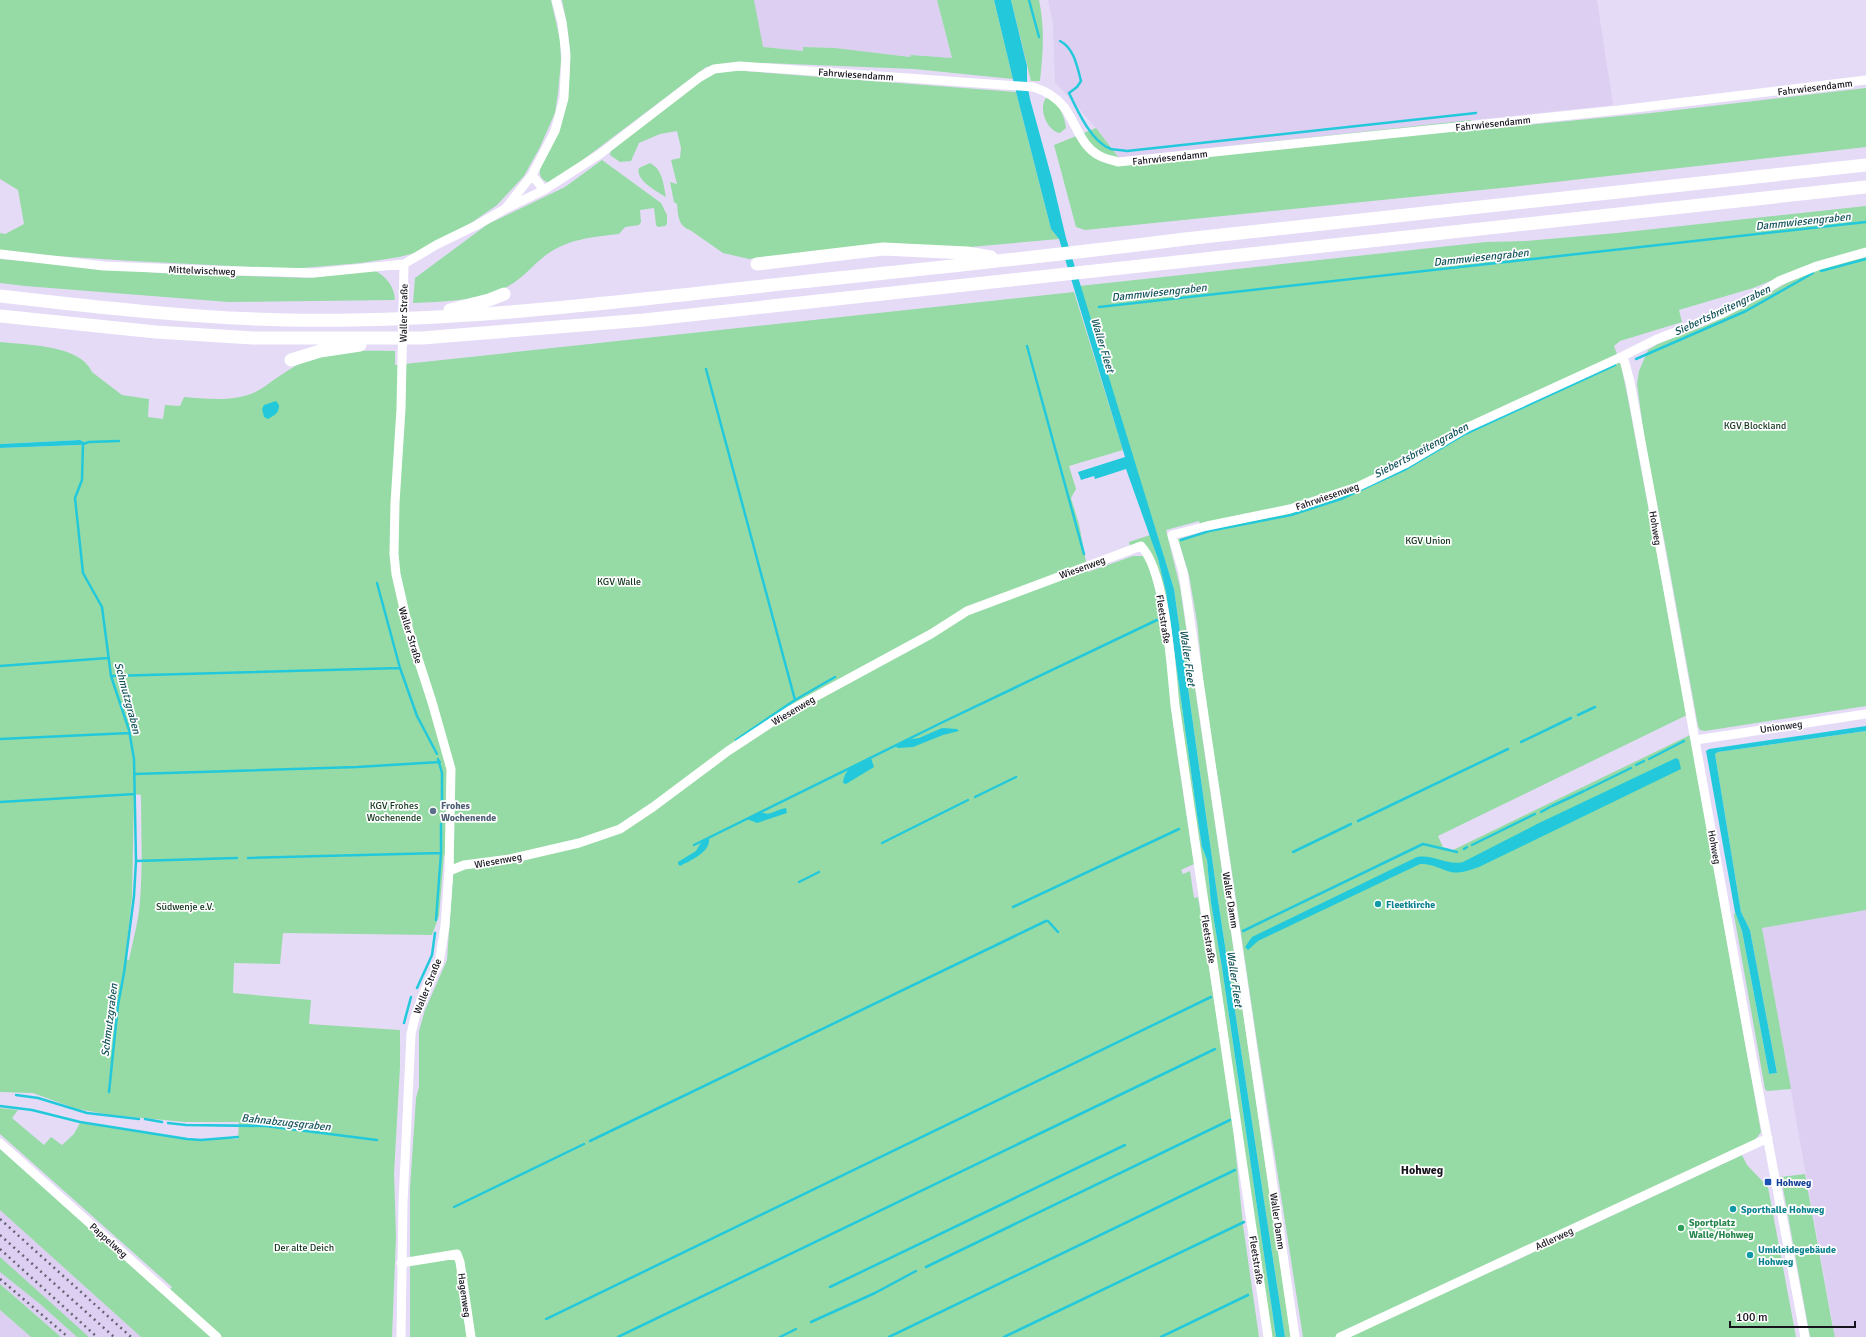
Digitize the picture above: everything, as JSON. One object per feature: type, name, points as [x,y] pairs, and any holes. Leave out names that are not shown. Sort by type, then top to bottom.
[{"type":"highway","points":[[0,296],[64,304],[224,317],[287,320],[424,318],[617,302],[1866,165]]},
{"type":"highway","points":[[0,316],[156,332],[254,338],[429,337],[644,320],[1089,270],[1866,187]]},
{"type":"highway","points":[[757,264],[883,249],[967,253],[1004,260]]},
{"type":"highway","points":[[424,318],[489,300],[504,294]]},
{"type":"highway","points":[[291,360],[320,351],[356,346],[386,338]]},
{"type":"street","points":[[404,264],[436,245],[477,225],[505,209],[532,175],[555,130],[564,98],[566,55],[562,22],[556,0]]},
{"type":"street","name":"Fahrwiesendamm","points":[[505,209],[544,190],[600,154],[700,77],[714,69],[748,67],[1033,87],[1045,91],[1055,98],[1064,108],[1074,127],[1088,146],[1100,156],[1118,162],[1619,110],[1866,80]]},
{"type":"street","points":[[532,175],[544,190]]},
{"type":"street","name":"Fahrwiesenweg","points":[[1172,536],[1208,526],[1290,509],[1357,487],[1405,464],[1466,428],[1655,340],[1723,313],[1757,295],[1779,281],[1817,266],[1866,252]]},
{"type":"street","name":"Mittelwischweg","points":[[0,254],[104,266],[314,273],[404,264]]},
{"type":"street","name":"Waller Straße","points":[[401,1337],[401,1263],[411,1034],[425,990],[439,962],[445,926],[451,769],[432,702],[409,631],[396,574],[394,554],[395,503],[401,409],[404,264]]},
{"type":"street","name":"Hohweg","points":[[1623,356],[1630,382],[1805,1337]]},
{"type":"street","name":"Waller Damm","points":[[1172,536],[1183,572],[1295,1337]]},
{"type":"street","name":"Wiesenweg","points":[[448,871],[464,865],[510,859],[578,843],[620,829],[728,751],[789,711],[931,634],[967,611],[1141,546]]},
{"type":"street","name":"Fleetstraße","points":[[1141,546],[1149,555],[1157,579],[1165,614],[1175,705],[1268,1337]]},
{"type":"street","name":"Unionweg","points":[[1696,740],[1866,714]]},
{"type":"street","name":"Adlerweg","points":[[1340,1337],[1768,1138]]},
{"type":"street","name":"Pappelweg","points":[[0,1143],[217,1337]]},
{"type":"street","name":"Hagenweg","points":[[401,1263],[457,1254],[460,1262],[471,1337]]},
{"type":"shaded area","points":[[754,0],[937,0],[952,58],[911,55],[911,57],[835,48],[803,47],[803,51],[762,47]]},
{"type":"shaded area","points":[[1048,0],[1597,0],[1613,105],[1119,158],[1096,128],[1055,82],[1053,23]]},
{"type":"shaded area","points":[[1866,910],[1866,1337],[1835,1337],[1762,928]]},
{"type":"shaded area","points":[[0,1210],[141,1337],[61,1337],[0,1284]]},
{"type":"shaded area","points":[[0,1310],[5,1315],[31,1337],[0,1337]]},
{"type":"green space","points":[[0,0],[551,0],[560,40],[561,61],[555,113],[540,147],[524,176],[497,205],[471,223],[415,253],[399,257],[361,263],[290,269],[132,261],[42,255],[0,250],[0,233],[5,234],[24,224],[18,190],[0,179]]},
{"type":"green space","points":[[562,0],[754,0],[763,47],[803,51],[803,47],[835,48],[910,57],[911,55],[952,58],[937,0],[994,0],[1013,79],[914,69],[765,63],[731,64],[706,67],[564,174],[549,183],[541,176],[540,166],[566,97],[570,73],[570,48]]},
{"type":"green space","points":[[1011,0],[1039,0],[1043,40],[1040,81],[1031,81]]},
{"type":"green space","points":[[731,70],[1016,92],[1051,229],[1059,239],[970,247],[854,247],[749,259],[723,253],[683,226],[679,220],[677,204],[674,202],[670,182],[677,184],[671,160],[680,158],[681,148],[677,131],[660,134],[639,143],[631,161],[620,162],[610,155],[611,149],[708,74]]},
{"type":"green space","points":[[1866,88],[1866,147],[1511,187],[1085,230],[1076,227],[1054,145],[1096,128],[1119,158],[1471,120],[1473,130],[1651,113]]},
{"type":"green space","points":[[1046,98],[1050,99],[1057,105],[1064,119],[1066,128],[1060,133],[1051,128],[1043,113]]},
{"type":"green space","points":[[602,160],[661,203],[667,215],[667,224],[665,226],[658,227],[656,225],[654,208],[640,210],[641,222],[639,225],[625,227],[619,234],[600,236],[563,245],[546,255],[514,283],[500,290],[468,299],[413,303],[415,278],[488,224],[565,187]]},
{"type":"green space","points":[[650,163],[658,169],[660,173],[666,197],[647,185],[640,177],[639,168]]},
{"type":"green space","name":"KGV Union","points":[[1866,206],[1866,249],[1822,260],[1753,288],[1679,310],[1682,322],[1620,341],[1614,346],[1621,365],[1628,399],[1687,715],[1438,836],[1443,847],[1453,850],[1690,735],[1761,1132],[1755,1140],[1490,1263],[1498,1269],[1742,1155],[1747,1165],[1768,1187],[1796,1337],[1303,1337],[1206,708],[1197,622],[1189,575],[1178,539],[1203,533],[1199,521],[1166,530],[1180,587],[1291,1337],[1285,1337],[1218,900],[1174,589],[1079,286],[1486,242],[1526,241],[1617,233]]},
{"type":"green space","name":"KGV Blockland","points":[[1866,257],[1866,706],[1705,731],[1700,730],[1698,726],[1665,544],[1646,450],[1637,384],[1639,371],[1648,350],[1658,344],[1707,325],[1743,308],[1792,280],[1825,267]]},
{"type":"green space","points":[[0,259],[159,273],[309,278],[374,270],[389,282],[393,290],[395,300],[228,302],[25,286],[0,283]]},
{"type":"green space","points":[[1074,292],[1123,450],[1069,466],[1076,489],[1071,498],[1079,524],[1088,572],[1133,556],[1145,556],[1157,597],[1167,660],[1175,741],[1194,864],[1181,870],[1183,874],[1190,871],[1194,898],[1198,897],[1232,1116],[1243,1225],[1259,1337],[410,1337],[410,1188],[416,1098],[419,1087],[419,1031],[425,1010],[447,960],[454,859],[444,855],[439,916],[432,935],[283,933],[280,964],[234,963],[233,993],[311,1000],[309,1024],[400,1030],[400,1067],[394,1173],[396,1237],[392,1337],[141,1337],[0,1210],[0,1148],[165,1296],[172,1287],[0,1134],[0,1108],[18,1110],[12,1118],[44,1145],[51,1137],[62,1145],[74,1134],[80,1123],[201,1141],[238,1139],[239,1122],[185,1122],[111,1115],[77,1109],[33,1093],[0,1092],[0,448],[79,445],[83,442],[80,440],[0,444],[0,342],[37,345],[64,351],[76,356],[86,363],[92,372],[122,395],[149,399],[148,417],[163,419],[165,405],[180,406],[184,397],[225,399],[245,396],[264,387],[285,372],[318,356],[351,351],[395,351],[395,365]],"holes":[[[134,794],[141,795],[141,887],[137,922],[129,960],[125,959],[132,898]]]},
{"type":"green space","points":[[1150,535],[1158,559],[1166,592],[1197,815],[1202,847],[1207,860],[1211,903],[1222,968],[1276,1337],[1271,1337],[1152,555],[1130,547],[1129,542]]},
{"type":"green space","points":[[1866,731],[1866,910],[1762,928],[1791,1089],[1767,1091],[1765,1089],[1734,915],[1735,912],[1742,931],[1769,1074],[1777,1073],[1750,930],[1741,912],[1715,754],[1718,752]]},
{"type":"green space","points":[[1805,1174],[1835,1337],[1810,1337],[1781,1177]]},
{"type":"green space","points":[[0,1257],[89,1337],[77,1337],[39,1303],[0,1272]]},
{"type":"green space","points":[[0,1284],[61,1337],[31,1337],[0,1310]]},
{"type":"water","points":[[994,0],[1011,0],[1027,66],[1027,83],[1030,99],[1052,179],[1066,238],[1174,589],[1218,900],[1285,1337],[1276,1337],[1222,968],[1211,903],[1207,860],[1202,847],[1197,815],[1166,592],[1158,559],[1126,469],[1095,479],[1094,476],[1081,480],[1078,472],[1125,457],[1059,239],[1051,229]]},
{"type":"water","points":[[276,401],[279,408],[275,415],[268,419],[264,417],[262,409],[264,405]]},
{"type":"water","points":[[80,440],[84,442],[79,445],[0,448],[0,444]]},
{"type":"water","points":[[1866,726],[1866,731],[1718,752],[1715,754],[1741,912],[1750,930],[1777,1073],[1769,1074],[1742,931],[1735,912],[1706,751],[1709,749]]},
{"type":"water","points":[[942,728],[957,729],[959,731],[943,735],[913,747],[898,748],[895,746],[906,740],[919,738]]},
{"type":"water","points":[[871,758],[874,767],[846,784],[843,783],[846,773],[852,767]]},
{"type":"water","points":[[1676,758],[1679,760],[1681,769],[1479,867],[1465,871],[1451,872],[1432,865],[1420,864],[1258,941],[1248,950],[1245,947],[1252,937],[1417,857],[1429,857],[1457,863],[1463,862],[1537,824]]},
{"type":"water","points":[[786,808],[787,813],[757,823],[747,819],[761,812],[767,814]]},
{"type":"water","points":[[709,838],[709,843],[704,851],[680,866],[678,864],[678,862],[696,851],[702,841]]},
{"type":"waterway","points":[[1029,0],[1039,37]]},
{"type":"waterway","points":[[1060,41],[1065,44],[1072,53],[1081,81],[1077,87],[1069,93],[1072,100],[1091,133],[1104,146],[1111,149],[1127,151],[1476,113]]},
{"type":"waterway","name":"Dammwiesengraben","points":[[1099,307],[1866,222]]},
{"type":"waterway","name":"Siebertsbreitengraben","points":[[1821,271],[1866,259]]},
{"type":"waterway","name":"Siebertsbreitengraben","points":[[1636,359],[1746,311],[1813,273]]},
{"type":"waterway","points":[[1027,346],[1084,554]]},
{"type":"waterway","name":"Siebertsbreitengraben","points":[[1181,540],[1209,531],[1291,515],[1341,499],[1406,469],[1465,434],[1615,365]]},
{"type":"waterway","points":[[706,369],[795,700]]},
{"type":"waterway","points":[[83,444],[89,442],[119,441]]},
{"type":"waterway","name":"Schmutzgraben","points":[[80,443],[83,444],[82,480],[75,498],[83,573],[102,607],[111,676],[129,730],[134,759],[136,861],[134,896],[124,973],[118,1005],[109,1092]]},
{"type":"waterway","points":[[377,583],[400,668],[417,716],[437,754]]},
{"type":"waterway","points":[[694,845],[943,722],[1157,620]]},
{"type":"waterway","points":[[0,666],[108,658]]},
{"type":"waterway","points":[[111,676],[400,668]]},
{"type":"waterway","points":[[736,740],[795,700],[835,677]]},
{"type":"waterway","points":[[1578,715],[1595,707]]},
{"type":"waterway","points":[[1521,742],[1571,718]]},
{"type":"waterway","points":[[0,739],[130,733]]},
{"type":"waterway","points":[[1649,759],[1684,741]]},
{"type":"waterway","points":[[1358,821],[1508,749]]},
{"type":"waterway","points":[[438,759],[442,773],[442,808]]},
{"type":"waterway","points":[[1636,765],[1644,761]]},
{"type":"waterway","points":[[135,774],[357,767],[440,762]]},
{"type":"waterway","points":[[1586,790],[1631,768]]},
{"type":"waterway","points":[[975,797],[1016,777]]},
{"type":"waterway","points":[[1552,806],[1584,791]]},
{"type":"waterway","points":[[0,802],[135,794]]},
{"type":"waterway","points":[[882,843],[968,800]]},
{"type":"waterway","points":[[1541,812],[1550,807]]},
{"type":"waterway","points":[[1472,845],[1535,814]]},
{"type":"waterway","points":[[436,920],[441,853],[441,824]]},
{"type":"waterway","points":[[1293,852],[1351,824]]},
{"type":"waterway","points":[[1013,907],[1179,829]]},
{"type":"waterway","points":[[1243,931],[1423,844],[1457,852]]},
{"type":"waterway","points":[[248,858],[441,853]]},
{"type":"waterway","points":[[136,861],[237,858]]},
{"type":"waterway","points":[[799,882],[819,872]]},
{"type":"waterway","points":[[590,1141],[1046,921],[1048,921],[1058,932]]},
{"type":"waterway","points":[[417,988],[432,955],[435,933]]},
{"type":"waterway","points":[[404,1023],[411,997]]},
{"type":"waterway","points":[[546,1319],[1211,997]]},
{"type":"waterway","points":[[618,1337],[1215,1049]]},
{"type":"waterway","name":"Bahnabzugsgraben","points":[[16,1095],[38,1098],[87,1113],[139,1119]]},
{"type":"waterway","points":[[0,1106],[32,1110],[80,1122],[187,1139],[201,1140],[238,1137]]},
{"type":"waterway","name":"Bahnabzugsgraben","points":[[145,1119],[162,1122]]},
{"type":"waterway","points":[[926,1267],[1230,1120]]},
{"type":"waterway","name":"Bahnabzugsgraben","points":[[168,1123],[186,1125],[266,1126],[377,1140]]},
{"type":"waterway","points":[[454,1207],[584,1144]]},
{"type":"waterway","points":[[830,1287],[1125,1145]]},
{"type":"waterway","points":[[889,1337],[1235,1170]]},
{"type":"waterway","points":[[1004,1337],[1244,1222]]},
{"type":"waterway","points":[[811,1322],[875,1293],[916,1271]]},
{"type":"waterway","points":[[1161,1337],[1248,1295]]},
{"type":"waterway","points":[[780,1337],[796,1329]]},
{"type":"railway","points":[[0,1219],[131,1337]]},
{"type":"railway","points":[[0,1235],[114,1337]]},
{"type":"railway","points":[[0,1249],[97,1337]]},
{"type":"railway","points":[[0,1279],[68,1337]]},
{"type":"place","name":"Frohes Wochenende","points":[[433,811]]},
{"type":"place","name":"Fleetkirche","points":[[1378,904]]},
{"type":"place","name":"Hohweg","points":[[1768,1182]]},
{"type":"place","name":"Sporthalle Hohweg","points":[[1733,1209]]},
{"type":"place","name":"Sportplatz Walle/Hohweg","points":[[1681,1228]]},
{"type":"place","name":"Umkleidegebäude Hohweg","points":[[1750,1255]]},
{"type":"district","name":"Hohweg","points":[[1422,1170]]},
{"type":"water label","name":"Waller Fleet","points":[[1103,345]]},
{"type":"water label","name":"Waller Fleet","points":[[1188,658]]},
{"type":"water label","name":"Waller Fleet","points":[[1235,979]]},
{"type":"park label","name":"KGV Walle","points":[[619,581]]},
{"type":"park label","name":"KGV Frohes Wochenende","points":[[394,810]]},
{"type":"park label","name":"Südwenje e.V.","points":[[185,906]]},
{"type":"park label","name":"Der alte Deich","points":[[304,1247]]}]
